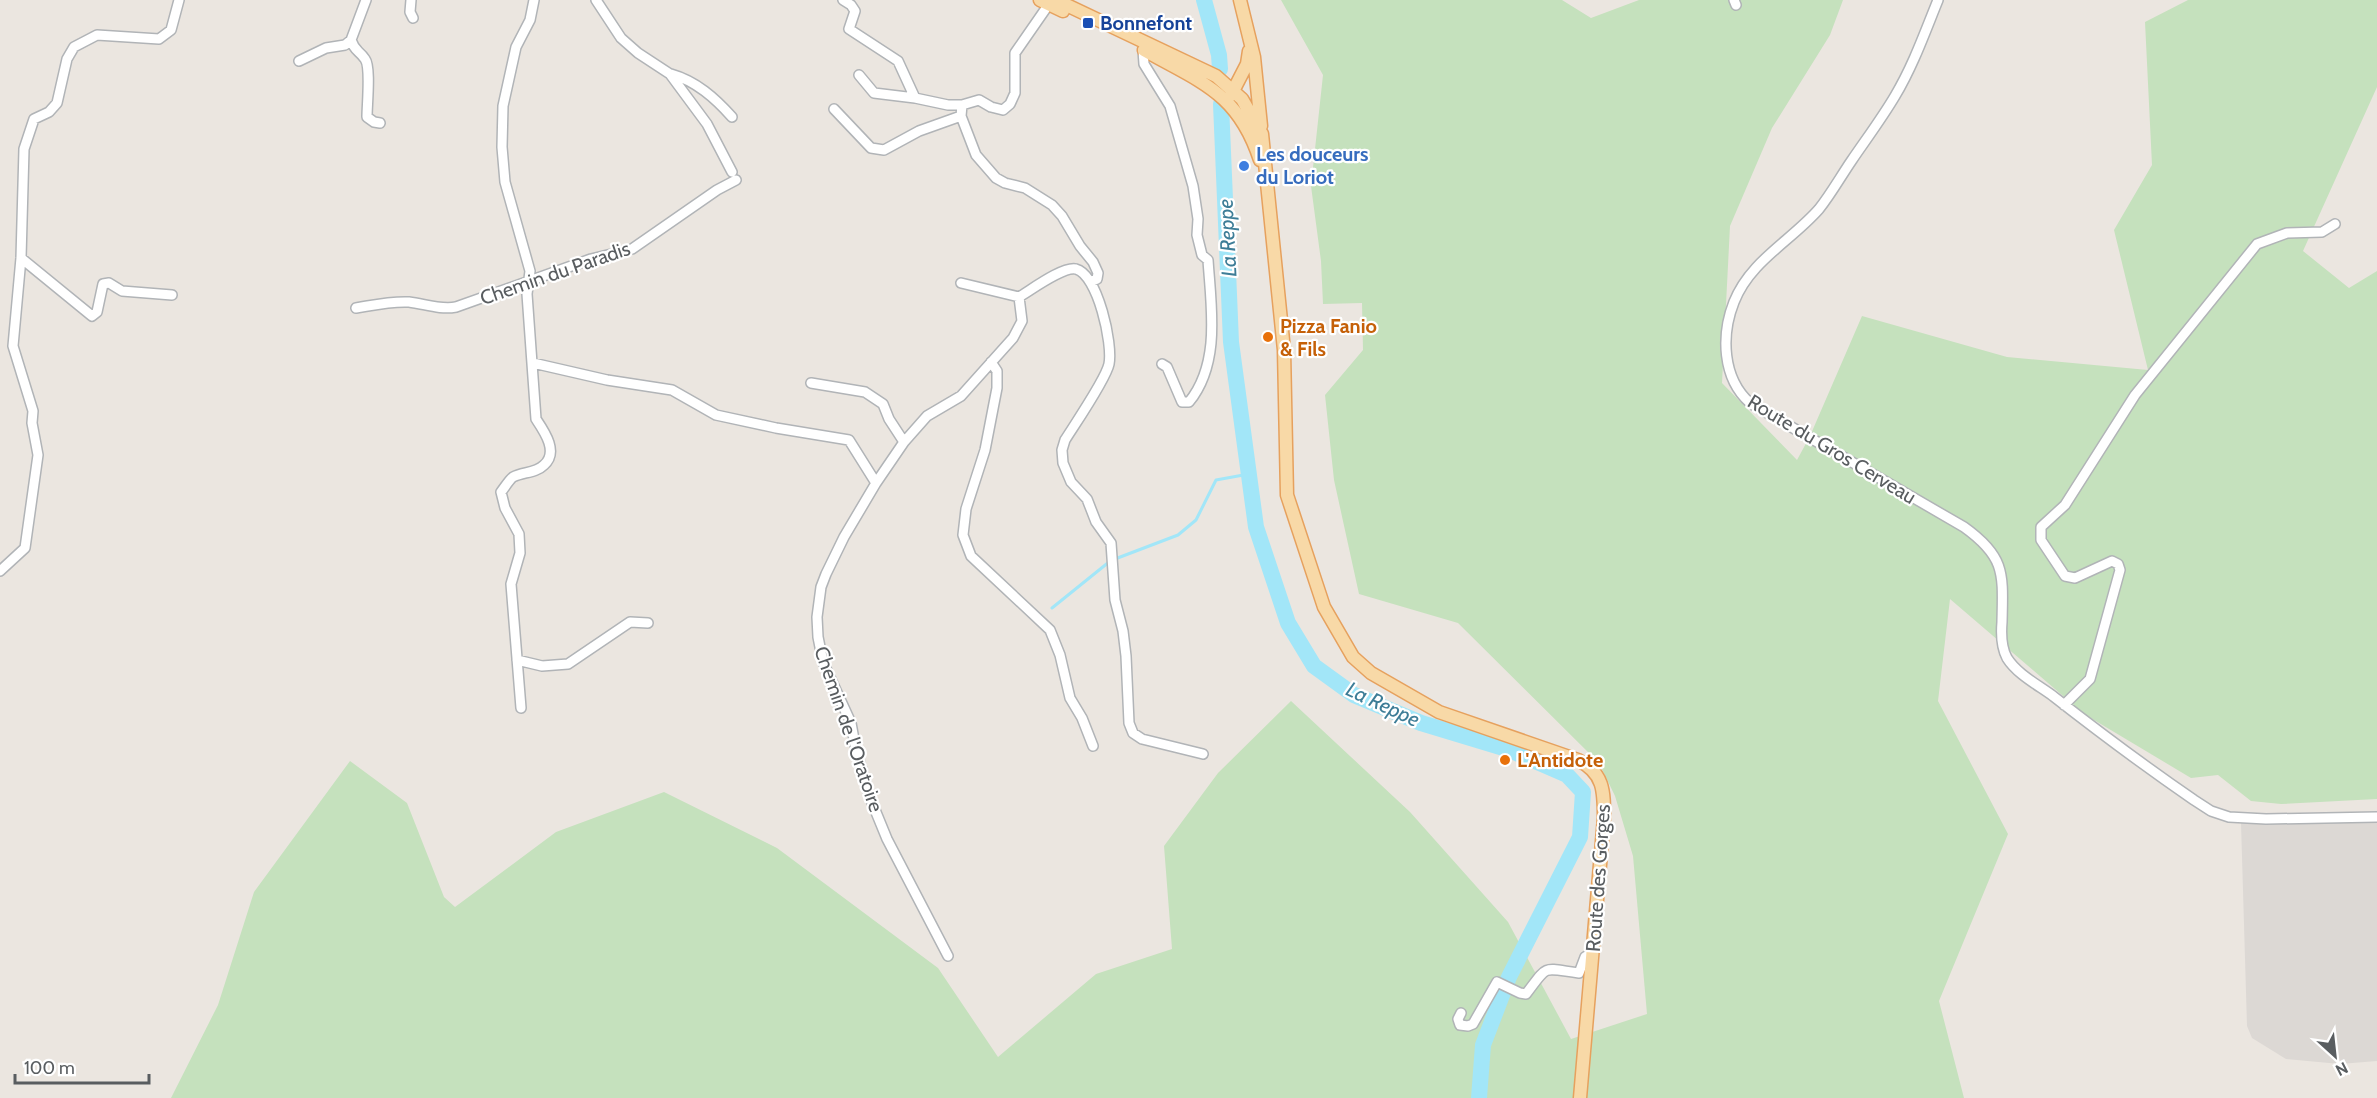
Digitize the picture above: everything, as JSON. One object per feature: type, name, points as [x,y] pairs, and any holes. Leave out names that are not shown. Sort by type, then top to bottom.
[{"type":"main road","points":[[1240,0],[1251,41],[1262,134]]},
{"type":"main road","points":[[1048,1],[1158,58],[1180,64],[1233,95]]},
{"type":"main road","name":"Route des Gorges","points":[[1048,1],[1216,76],[1255,119],[1262,134],[1284,361],[1287,495],[1324,607],[1353,657],[1371,673],[1439,712],[1578,760],[1594,770],[1603,788],[1604,802],[1580,1098]]},
{"type":"main road","points":[[1233,95],[1247,64],[1251,41]]},
{"type":"main road","points":[[1216,76],[1242,72]]},
{"type":"main road","points":[[1233,95],[1256,80]]},
{"type":"main road","name":"Route des Gorges","points":[[1233,95],[1249,132],[1266,183]]},
{"type":"street","points":[[0,571],[25,548],[38,455],[32,423],[33,411],[13,346],[21,258],[24,149],[34,119],[49,112],[57,103],[67,59],[74,47],[97,35],[159,39],[171,30],[179,0]]},
{"type":"street","points":[[299,61],[326,48],[345,45],[351,40],[366,0]]},
{"type":"street","points":[[411,0],[410,12],[414,18]]},
{"type":"street","points":[[521,708],[511,584],[520,554],[519,534],[505,508],[501,492],[512,478],[544,465],[549,457],[547,436],[536,419],[527,294],[531,271],[505,182],[502,147],[503,106],[516,47],[530,20],[534,0]]},
{"type":"street","points":[[596,0],[621,38],[638,53],[670,74],[684,78],[700,88],[732,117]]},
{"type":"street","points":[[843,0],[855,11],[849,29],[898,61],[915,98]]},
{"type":"street","name":"Route du Gros Cerveau","points":[[1938,0],[1896,95],[1820,207],[1755,268],[1744,282],[1734,303],[1726,329],[1726,356],[1731,379],[1741,395],[1750,403],[1964,527],[1982,540],[1994,554],[2000,568],[2003,583],[2001,639],[2007,657],[2018,670],[2165,780],[2211,811],[2229,817],[2377,818]]},
{"type":"street","points":[[859,75],[874,93],[948,105],[962,105],[979,100],[991,107],[1003,110],[1010,104],[1015,93],[1016,53],[1048,1]]},
{"type":"street","points":[[351,40],[355,51],[365,59],[369,72],[367,117],[375,123],[380,123]]},
{"type":"street","points":[[1143,50],[1144,64],[1170,106],[1193,186],[1198,219],[1197,235],[1202,255],[1208,260],[1213,332],[1202,379],[1189,402],[1182,402],[1167,367],[1162,364]]},
{"type":"street","name":"Chemin du Paradis","points":[[356,308],[383,303],[409,302],[446,309],[530,282],[591,259],[632,249],[717,190],[734,176],[708,124],[670,74]]},
{"type":"street","points":[[962,105],[961,116],[972,150],[996,178],[1025,188],[1052,206],[1062,216],[1098,273],[1097,279],[1090,282]]},
{"type":"street","points":[[834,109],[871,148],[884,150],[920,131],[961,116]]},
{"type":"street","points":[[2064,705],[2090,679],[2120,570],[2118,564],[2112,561],[2075,578],[2065,576],[2041,540],[2042,526],[2065,505],[2135,395],[2257,244],[2288,233],[2322,232],[2335,224]]},
{"type":"street","points":[[21,258],[92,316],[97,312],[103,284],[109,283],[122,291],[172,295]]},
{"type":"street","points":[[961,283],[1019,297],[1064,270],[1075,269],[1090,282],[1105,317],[1111,347],[1109,367],[1065,440],[1062,450],[1063,463],[1071,482],[1087,499],[1096,522],[1111,543],[1115,600],[1123,631],[1126,656],[1129,723],[1133,733],[1142,739],[1203,754]]},
{"type":"street","name":"Chemin de l'Oratoire","points":[[948,956],[887,839],[856,750],[851,723],[823,662],[817,617],[823,580],[844,537],[876,483],[904,442],[927,416],[961,396],[1013,338],[1022,321],[1019,297]]},
{"type":"street","points":[[991,362],[997,370],[997,388],[986,450],[966,509],[963,535],[971,556],[1050,630],[1060,655],[1070,698],[1082,718],[1093,746]]},
{"type":"street","points":[[533,363],[607,380],[672,390],[716,415],[849,440],[876,483]]},
{"type":"street","points":[[811,383],[865,392],[883,404],[904,442]]},
{"type":"street","points":[[517,660],[542,666],[568,664],[630,622],[648,622]]},
{"type":"street","points":[[1461,1013],[1458,1019],[1460,1025],[1473,1024],[1497,982],[1526,994],[1541,972],[1548,969],[1579,973],[1585,957],[1592,953]]},
{"type":"shaded area","points":[[2377,822],[2377,1061],[2340,1064],[2286,1059],[2252,1038],[2247,1026],[2241,823]]},
{"type":"green space","points":[[1281,0],[1562,0],[1591,18],[1639,0],[1843,0],[1830,35],[1772,128],[1730,226],[1722,383],[1797,460],[1810,436],[1862,316],[2007,357],[2148,370],[2114,230],[2152,165],[2145,22],[2188,0],[2377,0],[2377,87],[2303,251],[2349,288],[2377,271],[2377,799],[2281,804],[2251,801],[2218,775],[2191,778],[2084,714],[1950,599],[1938,701],[2008,834],[1939,1001],[1964,1098],[171,1098],[218,1005],[254,892],[350,761],[407,803],[444,897],[455,907],[556,832],[664,792],[777,848],[938,968],[998,1057],[1096,974],[1172,949],[1164,846],[1218,773],[1291,701],[1410,812],[1508,922],[1571,1039],[1647,1014],[1633,856],[1615,796],[1599,763],[1458,623],[1359,594],[1334,480],[1325,395],[1363,350],[1362,303],[1323,304],[1321,261],[1311,186],[1323,75]]},
{"type":"waterway","name":"La Reppe","points":[[1204,0],[1219,55],[1220,69]]},
{"type":"waterway","name":"La Reppe","points":[[1221,104],[1231,342],[1256,527],[1288,623],[1314,666],[1354,695],[1421,723],[1507,749],[1567,775],[1583,792],[1580,837],[1509,977],[1483,1045],[1479,1098]]},
{"type":"waterway","points":[[1115,559],[1178,535],[1196,520],[1216,480],[1249,474]]},
{"type":"waterway","points":[[1052,608],[1109,562]]},
{"type":"place","name":"Bonnefont","points":[[1088,23]]},
{"type":"place","name":"Les douceurs du Loriot","points":[[1244,166]]},
{"type":"place","name":"Pizza Fanio & Fils","points":[[1268,337]]},
{"type":"place","name":"L'Antidote","points":[[1505,760]]}]
